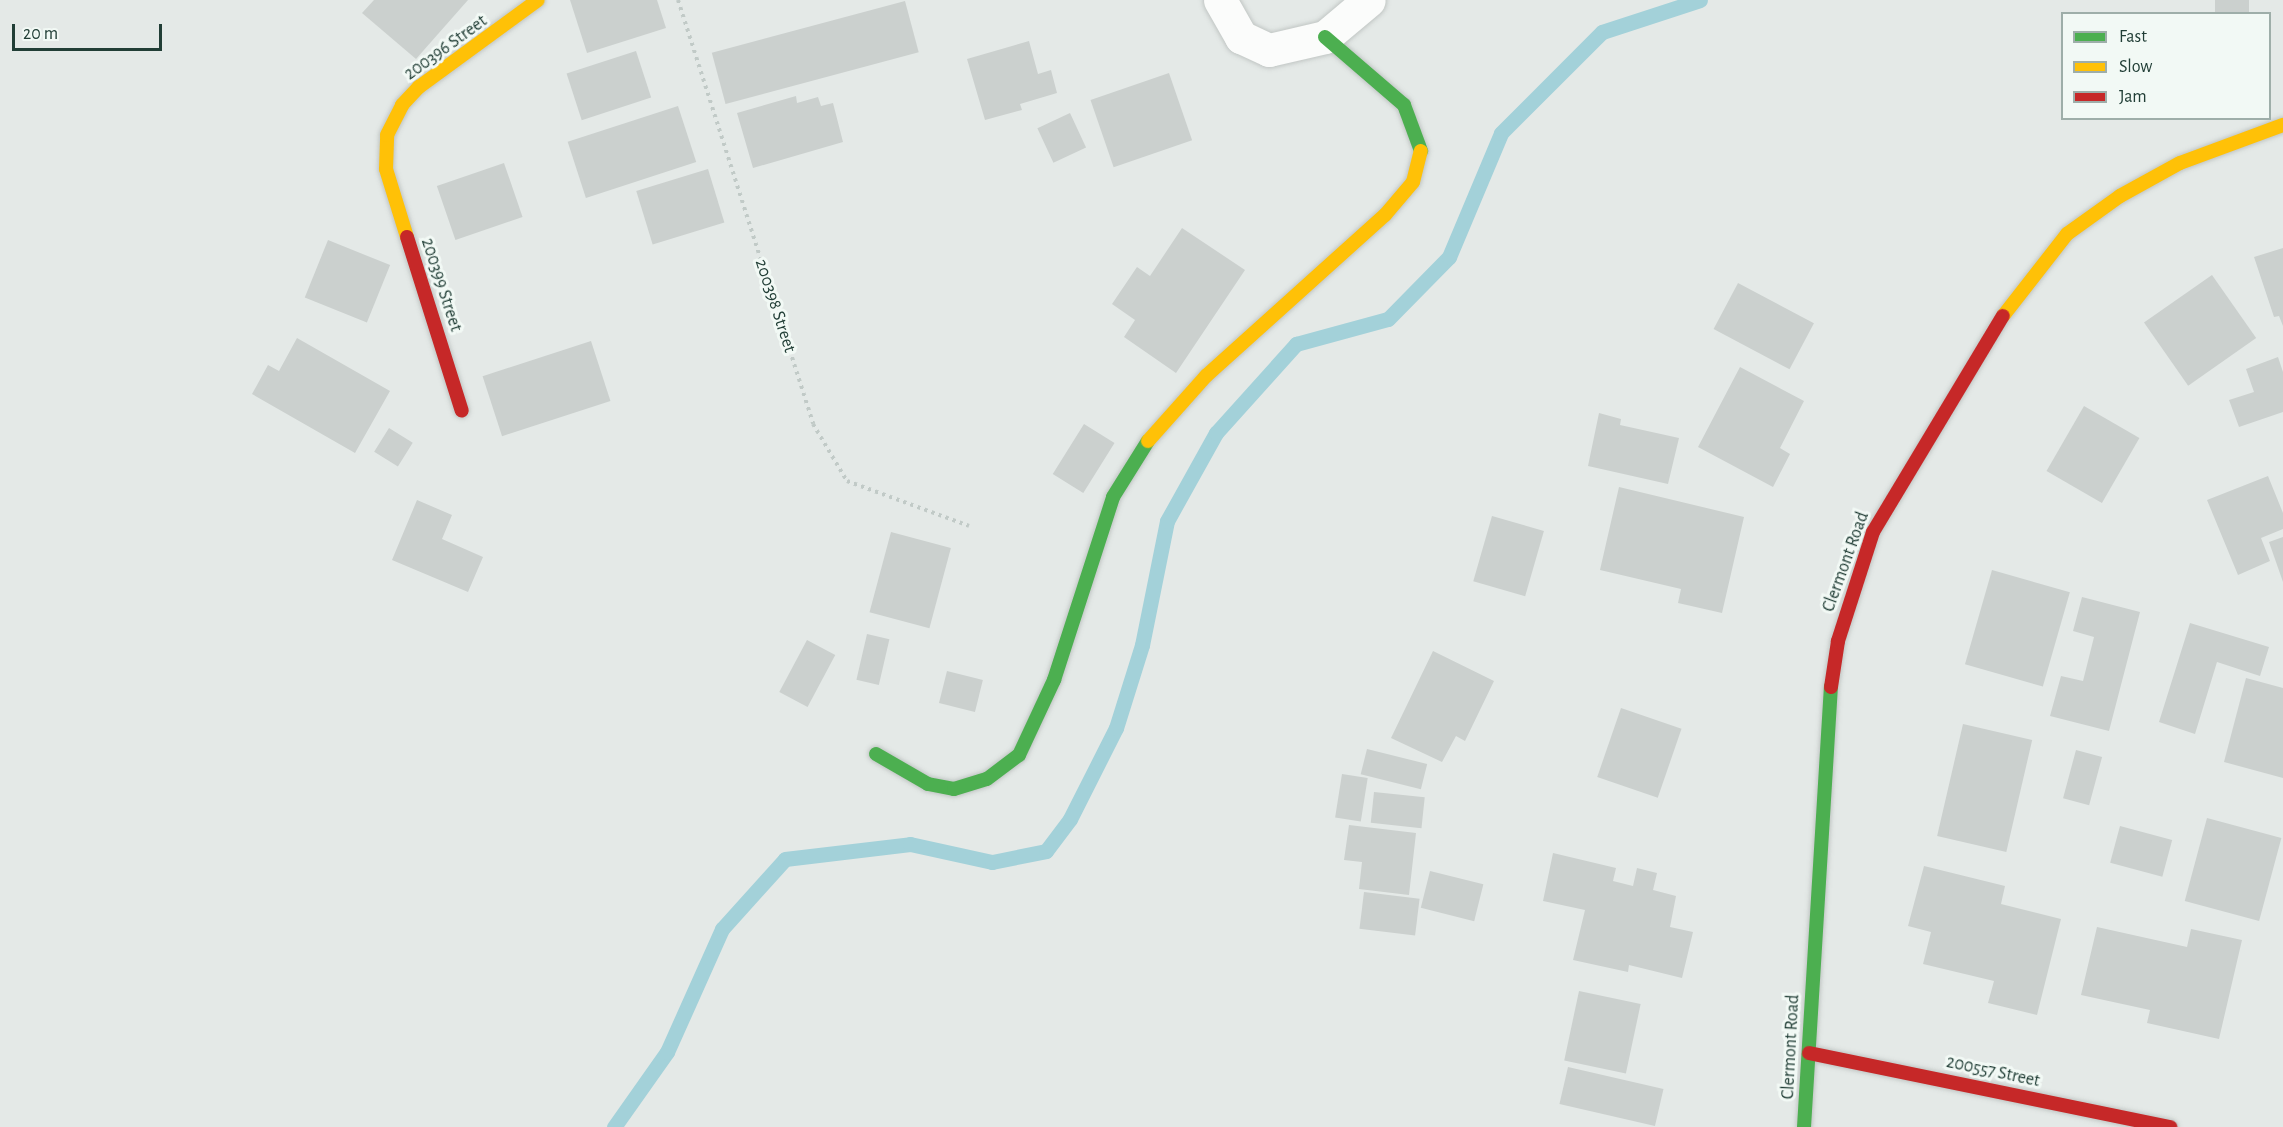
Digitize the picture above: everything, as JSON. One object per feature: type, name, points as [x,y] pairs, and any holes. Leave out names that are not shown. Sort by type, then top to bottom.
[{"type":"street","name":"200396 Street","points":[[386,170],[387,135],[402,105],[427,81],[512,23],[538,0]]},
{"type":"street","points":[[1220,0],[1241,38],[1256,47],[1285,48],[1325,38],[1369,0]]},
{"type":"street","points":[[876,754],[928,784],[954,789],[987,779],[1019,755],[1054,680],[1113,497],[1144,446],[1206,376],[1385,215],[1413,182],[1421,150],[1404,105],[1385,85],[1325,38]]},
{"type":"street","name":"Clermont Road","points":[[1804,1127],[1821,795],[1838,641],[1859,569],[1891,497],[2017,294],[2067,234],[2120,196],[2180,163],[2283,125]]},
{"type":"street","name":"200399 Street","points":[[386,170],[462,411]]},
{"type":"street","name":"200557 Street","points":[[1809,1053],[2171,1127]]},
{"type":"path","name":"200398 Street","points":[[678,0],[813,424],[847,481],[969,526]]},
{"type":"building","points":[[374,0],[468,0],[416,59],[362,13]]},
{"type":"building","points":[[570,0],[657,0],[666,28],[587,53]]},
{"type":"building","points":[[2215,0],[2249,0],[2249,12],[2215,12]]},
{"type":"building","points":[[905,1],[919,52],[726,104],[712,53]]},
{"type":"building","points":[[1029,41],[1038,74],[1051,70],[1057,93],[1020,104],[1022,110],[985,120],[967,59]]},
{"type":"building","points":[[636,51],[651,98],[582,120],[567,74]]},
{"type":"building","points":[[1169,73],[1192,140],[1114,167],[1091,100]]},
{"type":"building","points":[[796,96],[797,103],[818,97],[821,106],[833,103],[843,142],[753,168],[737,113]]},
{"type":"building","points":[[678,106],[696,162],[586,198],[568,142]]},
{"type":"building","points":[[1070,113],[1086,147],[1053,163],[1037,128]]},
{"type":"building","points":[[504,163],[523,217],[455,240],[437,186]]},
{"type":"building","points":[[708,169],[724,223],[653,244],[636,191]]},
{"type":"building","points":[[1182,228],[1245,270],[1176,373],[1124,337],[1135,320],[1112,304],[1137,267],[1150,276]]},
{"type":"building","points":[[328,240],[390,265],[367,323],[305,297]]},
{"type":"building","points":[[2283,248],[2283,326],[2279,316],[2274,317],[2254,257]]},
{"type":"building","points":[[2212,275],[2256,338],[2188,386],[2144,323]]},
{"type":"building","points":[[1738,283],[1814,323],[1790,369],[1714,329]]},
{"type":"building","points":[[297,338],[390,391],[355,453],[252,394],[268,365],[279,371]]},
{"type":"building","points":[[591,341],[610,401],[502,436],[483,376]]},
{"type":"building","points":[[2278,357],[2283,372],[2283,412],[2239,427],[2229,400],[2254,392],[2246,369]]},
{"type":"building","points":[[1740,367],[1804,401],[1780,448],[1790,454],[1773,487],[1698,447]]},
{"type":"building","points":[[2084,406],[2139,438],[2102,503],[2046,471]]},
{"type":"building","points":[[1599,413],[1621,419],[1620,425],[1679,438],[1668,484],[1588,466]]},
{"type":"building","points":[[1084,424],[1115,443],[1083,493],[1053,474]]},
{"type":"building","points":[[389,428],[413,443],[398,467],[374,452]]},
{"type":"building","points":[[2268,476],[2283,513],[2283,529],[2261,538],[2270,561],[2238,575],[2207,500]]},
{"type":"building","points":[[1619,487],[1744,517],[1722,613],[1678,603],[1681,589],[1600,570]]},
{"type":"building","points":[[417,500],[452,515],[442,539],[483,557],[468,592],[392,560]]},
{"type":"building","points":[[1492,516],[1544,531],[1525,596],[1473,581]]},
{"type":"building","points":[[891,532],[951,548],[929,628],[870,612]]},
{"type":"building","points":[[2283,537],[2283,582],[2269,542]]},
{"type":"building","points":[[1992,570],[2070,592],[2043,687],[1965,664]]},
{"type":"building","points":[[2082,597],[2140,612],[2109,731],[2050,716],[2061,676],[2083,681],[2094,637],[2073,631]]},
{"type":"building","points":[[2190,623],[2269,647],[2260,676],[2217,662],[2195,734],[2159,722]]},
{"type":"building","points":[[867,634],[889,639],[879,685],[856,680]]},
{"type":"building","points":[[807,640],[835,655],[808,707],[779,692]]},
{"type":"building","points":[[1433,651],[1494,681],[1465,741],[1456,736],[1442,762],[1391,738]]},
{"type":"building","points":[[947,671],[983,680],[975,712],[939,703]]},
{"type":"building","points":[[2246,678],[2283,688],[2283,778],[2224,762]]},
{"type":"building","points":[[1621,708],[1682,729],[1658,798],[1597,777]]},
{"type":"building","points":[[1963,724],[2032,740],[2006,852],[1937,836]]},
{"type":"building","points":[[1367,749],[1427,764],[1421,789],[1361,774]]},
{"type":"building","points":[[2076,750],[2102,757],[2089,805],[2063,798]]},
{"type":"building","points":[[1342,774],[1368,778],[1361,822],[1335,817]]},
{"type":"building","points":[[1374,792],[1425,797],[1421,828],[1371,823]]},
{"type":"building","points":[[2207,818],[2281,838],[2259,921],[2185,901]]},
{"type":"building","points":[[1349,825],[1416,833],[1409,895],[1359,889],[1362,862],[1344,860]]},
{"type":"building","points":[[2120,826],[2172,840],[2162,877],[2110,863]]},
{"type":"building","points":[[1553,853],[1616,868],[1613,881],[1633,886],[1637,868],[1657,873],[1653,890],[1676,896],[1670,927],[1693,932],[1682,978],[1629,965],[1628,972],[1573,960],[1585,910],[1543,901]]},
{"type":"building","points":[[1924,866],[2005,886],[2001,904],[2061,919],[2037,1015],[1988,1003],[1994,981],[1923,964],[1931,932],[1908,926]]},
{"type":"building","points":[[1430,871],[1483,884],[1474,921],[1421,908]]},
{"type":"building","points":[[1364,892],[1420,899],[1415,936],[1359,929]]},
{"type":"building","points":[[2097,927],[2187,947],[2191,929],[2242,940],[2219,1039],[2147,1023],[2150,1010],[2081,995]]},
{"type":"building","points":[[1579,991],[1641,1004],[1626,1074],[1564,1060]]},
{"type":"building","points":[[1568,1067],[1663,1089],[1655,1126],[1559,1104]]},
{"type":"waterway","points":[[614,1127],[667,1052],[722,929],[785,859],[910,844],[992,862],[1046,851],[1070,819],[1116,728],[1142,645],[1167,521],[1216,433],[1296,344],[1388,319],[1449,257],[1501,133],[1602,32],[1700,0]]},
{"type":"traffic: fast","points":[[1325,37],[1404,105],[1421,151]]},
{"type":"traffic: fast","points":[[876,754],[928,784],[954,789],[987,779],[1019,755],[1054,680],[1113,497],[1148,441]]},
{"type":"traffic: fast","points":[[1804,1127],[1831,687]]},
{"type":"traffic: slow","points":[[407,237],[386,169],[387,135],[402,105],[419,87],[538,0]]},
{"type":"traffic: slow","points":[[2003,316],[2067,234],[2120,196],[2180,163],[2283,125]]},
{"type":"traffic: slow","points":[[1148,441],[1206,376],[1385,215],[1413,182],[1421,151]]},
{"type":"traffic: jam","points":[[407,237],[462,411]]},
{"type":"traffic: jam","points":[[1831,687],[1838,641],[1873,532],[2003,316]]},
{"type":"traffic: jam","points":[[1809,1053],[2171,1127]]}]
